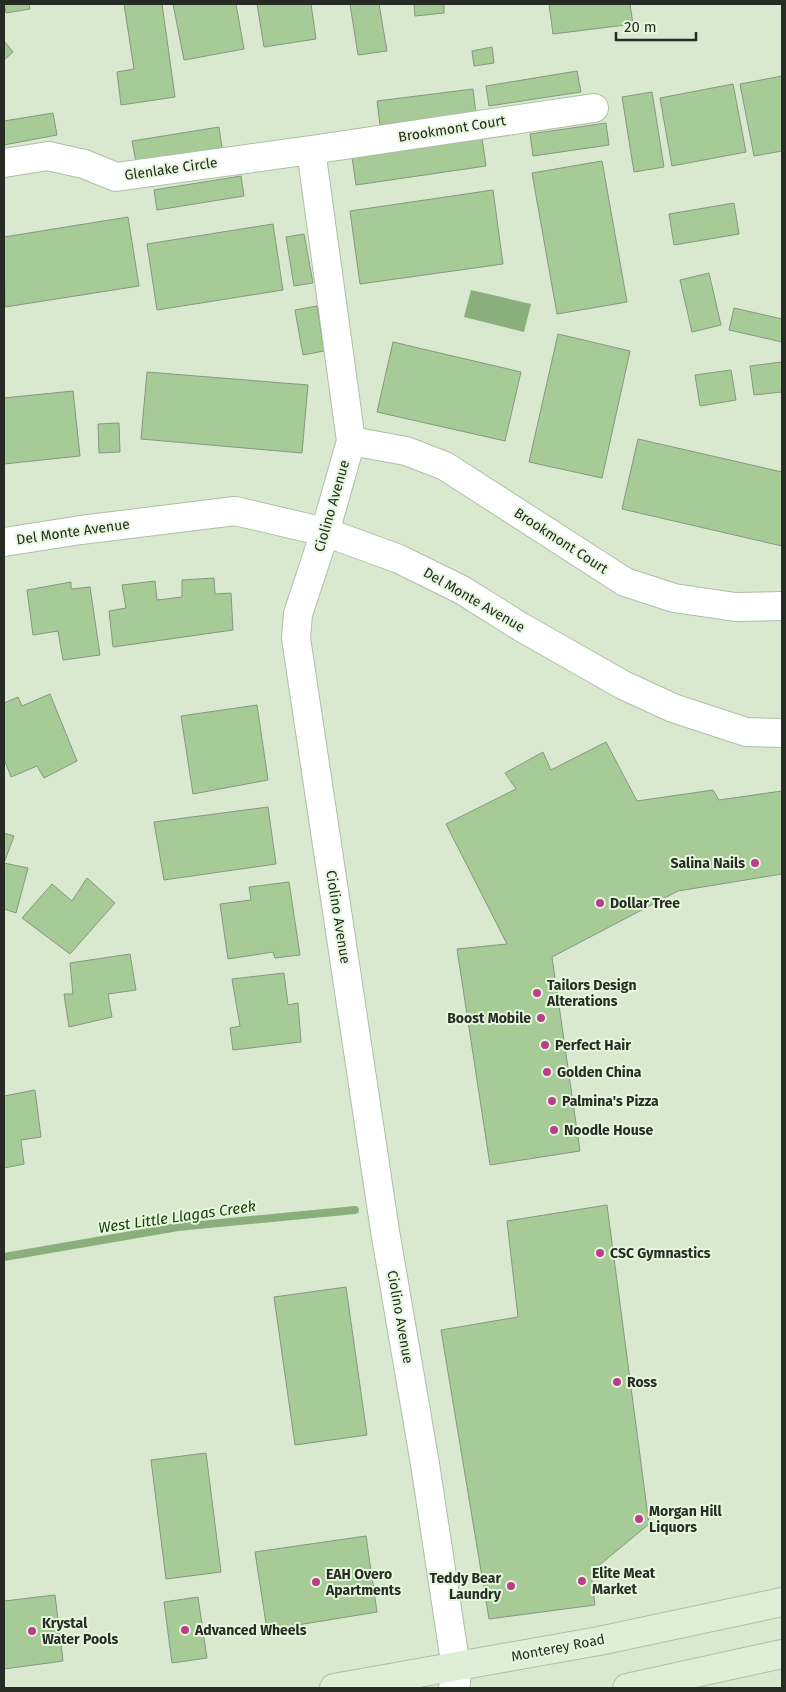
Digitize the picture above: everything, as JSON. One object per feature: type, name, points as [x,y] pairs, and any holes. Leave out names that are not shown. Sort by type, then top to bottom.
[{"type":"main road","name":"Monterey Road","points":[[334,1688],[454,1678],[782,1602]]},
{"type":"main road","points":[[627,1688],[782,1654]]},
{"type":"street","name":"Brookmont Court","points":[[311,150],[594,108]]},
{"type":"street","name":"Glenlake Circle","points":[[4,162],[48,156],[84,164],[116,177],[311,150]]},
{"type":"street","name":"Ciolino Avenue","points":[[311,150],[351,441],[325,532],[298,614],[296,638],[385,1231],[425,1464],[454,1678]]},
{"type":"street","name":"Brookmont Court","points":[[351,441],[406,451],[445,466],[625,582],[674,598],[735,606],[782,606]]},
{"type":"street","name":"Del Monte Avenue","points":[[4,542],[81,530],[235,511],[325,532],[399,559],[462,590],[520,627],[623,685],[673,708],[746,732],[782,733]]},
{"type":"shaded area","points":[[471,290],[531,304],[524,332],[464,317]]},
{"type":"building","points":[[4,4],[29,4],[30,9],[6,13]]},
{"type":"building","points":[[124,4],[162,4],[175,97],[121,105],[117,72],[134,69]]},
{"type":"building","points":[[173,4],[236,4],[244,49],[184,60]]},
{"type":"building","points":[[257,4],[311,4],[316,39],[264,47]]},
{"type":"building","points":[[350,4],[379,4],[387,51],[358,55]]},
{"type":"building","points":[[414,4],[444,4],[444,13],[415,16]]},
{"type":"building","points":[[549,4],[630,4],[633,24],[553,34]]},
{"type":"building","points":[[4,41],[13,52],[4,60]]},
{"type":"building","points":[[492,47],[494,63],[474,66],[472,51]]},
{"type":"building","points":[[577,71],[581,92],[489,106],[486,86]]},
{"type":"building","points":[[782,76],[782,151],[754,156],[740,84]]},
{"type":"building","points":[[733,84],[746,152],[672,166],[660,98]]},
{"type":"building","points":[[473,89],[476,114],[380,125],[377,101]]},
{"type":"building","points":[[652,92],[664,167],[634,172],[622,97]]},
{"type":"building","points":[[53,113],[57,135],[4,145],[4,121]]},
{"type":"building","points":[[606,123],[609,145],[533,156],[530,134]]},
{"type":"building","points":[[219,127],[222,148],[136,162],[132,141]]},
{"type":"building","points":[[482,138],[486,166],[356,185],[352,157]]},
{"type":"building","points":[[602,161],[627,302],[557,314],[532,173]]},
{"type":"building","points":[[241,176],[244,196],[157,210],[154,190]]},
{"type":"building","points":[[493,190],[503,264],[360,284],[350,211]]},
{"type":"building","points":[[734,203],[739,234],[674,245],[669,214]]},
{"type":"building","points":[[128,217],[139,286],[5,307],[4,237]]},
{"type":"building","points":[[273,224],[283,290],[157,310],[147,244]]},
{"type":"building","points":[[304,234],[313,283],[294,286],[286,237]]},
{"type":"building","points":[[709,273],[721,325],[692,332],[680,280]]},
{"type":"building","points":[[317,306],[324,351],[303,355],[295,310]]},
{"type":"building","points":[[734,308],[782,319],[782,342],[729,330]]},
{"type":"building","points":[[558,334],[630,351],[602,478],[529,462]]},
{"type":"building","points":[[393,342],[521,372],[505,441],[377,412]]},
{"type":"building","points":[[782,362],[782,392],[754,395],[750,366]]},
{"type":"building","points":[[731,370],[736,400],[700,406],[695,375]]},
{"type":"building","points":[[147,372],[308,385],[302,453],[141,439]]},
{"type":"building","points":[[73,391],[80,456],[4,464],[4,398]]},
{"type":"building","points":[[119,423],[120,452],[99,453],[98,424]]},
{"type":"building","points":[[638,439],[782,472],[782,546],[622,509]]},
{"type":"building","points":[[214,578],[215,594],[231,593],[233,630],[113,647],[109,611],[126,608],[122,585],[155,581],[157,600],[182,597],[182,580]]},
{"type":"building","points":[[71,582],[71,589],[90,587],[100,655],[63,660],[58,631],[33,635],[27,590]]},
{"type":"building","points":[[50,694],[77,761],[44,778],[37,766],[11,777],[4,759],[4,703],[18,697],[22,706]]},
{"type":"building","points":[[257,705],[268,780],[193,794],[181,716]]},
{"type":"building","points":[[606,742],[637,801],[713,790],[719,800],[782,791],[782,874],[678,891],[552,957],[580,1151],[490,1165],[457,949],[507,944],[446,824],[516,789],[505,773],[543,752],[551,770]]},
{"type":"building","points":[[268,807],[276,864],[164,880],[154,822]]},
{"type":"building","points":[[4,833],[14,836],[4,863]]},
{"type":"building","points":[[4,863],[28,868],[16,913],[4,909]]},
{"type":"building","points":[[87,878],[115,903],[70,954],[22,918],[52,884],[72,901]]},
{"type":"building","points":[[289,882],[300,955],[275,958],[273,952],[228,959],[220,904],[251,900],[249,887]]},
{"type":"building","points":[[130,954],[136,990],[108,994],[112,1017],[69,1027],[64,994],[73,994],[70,963]]},
{"type":"building","points":[[284,973],[288,1005],[298,1003],[301,1042],[233,1050],[230,1028],[240,1026],[232,979]]},
{"type":"building","points":[[35,1090],[41,1137],[21,1140],[24,1164],[4,1168],[4,1096]]},
{"type":"building","points":[[607,1205],[649,1524],[591,1572],[595,1605],[489,1619],[441,1330],[518,1317],[507,1221]]},
{"type":"building","points":[[346,1287],[367,1435],[295,1445],[274,1297]]},
{"type":"building","points":[[206,1453],[221,1572],[166,1579],[151,1460]]},
{"type":"building","name":"EAH Overo Apartments","points":[[366,1536],[377,1612],[267,1630],[255,1552]]},
{"type":"building","name":"Krystal Water Pools","points":[[55,1595],[63,1661],[4,1669],[4,1601]]},
{"type":"building","name":"Advanced Wheels","points":[[198,1597],[207,1658],[172,1663],[164,1602]]},
{"type":"waterway","name":"West Little Llagas Creek","points":[[4,1257],[178,1227],[355,1210]]},
{"type":"place","name":"Salina Nails","points":[[755,863]]},
{"type":"place","name":"Dollar Tree","points":[[600,903]]},
{"type":"place","name":"Tailors Design Alterations","points":[[537,993]]},
{"type":"place","name":"Boost Mobile","points":[[541,1018]]},
{"type":"place","name":"Perfect Hair","points":[[545,1045]]},
{"type":"place","name":"Golden China","points":[[547,1072]]},
{"type":"place","name":"Palmina's Pizza","points":[[552,1101]]},
{"type":"place","name":"Noodle House","points":[[554,1130]]},
{"type":"place","name":"CSC Gymnastics","points":[[600,1253]]},
{"type":"place","name":"Ross","points":[[617,1382]]},
{"type":"place","name":"Morgan Hill Liquors","points":[[639,1519]]},
{"type":"place","name":"Elite Meat Market","points":[[582,1581]]},
{"type":"place","name":"EAH Overo Apartments","points":[[316,1582]]},
{"type":"place","name":"Teddy Bear Laundry","points":[[511,1586]]},
{"type":"place","name":"Advanced Wheels","points":[[185,1630]]},
{"type":"place","name":"Krystal Water Pools","points":[[32,1631]]}]
